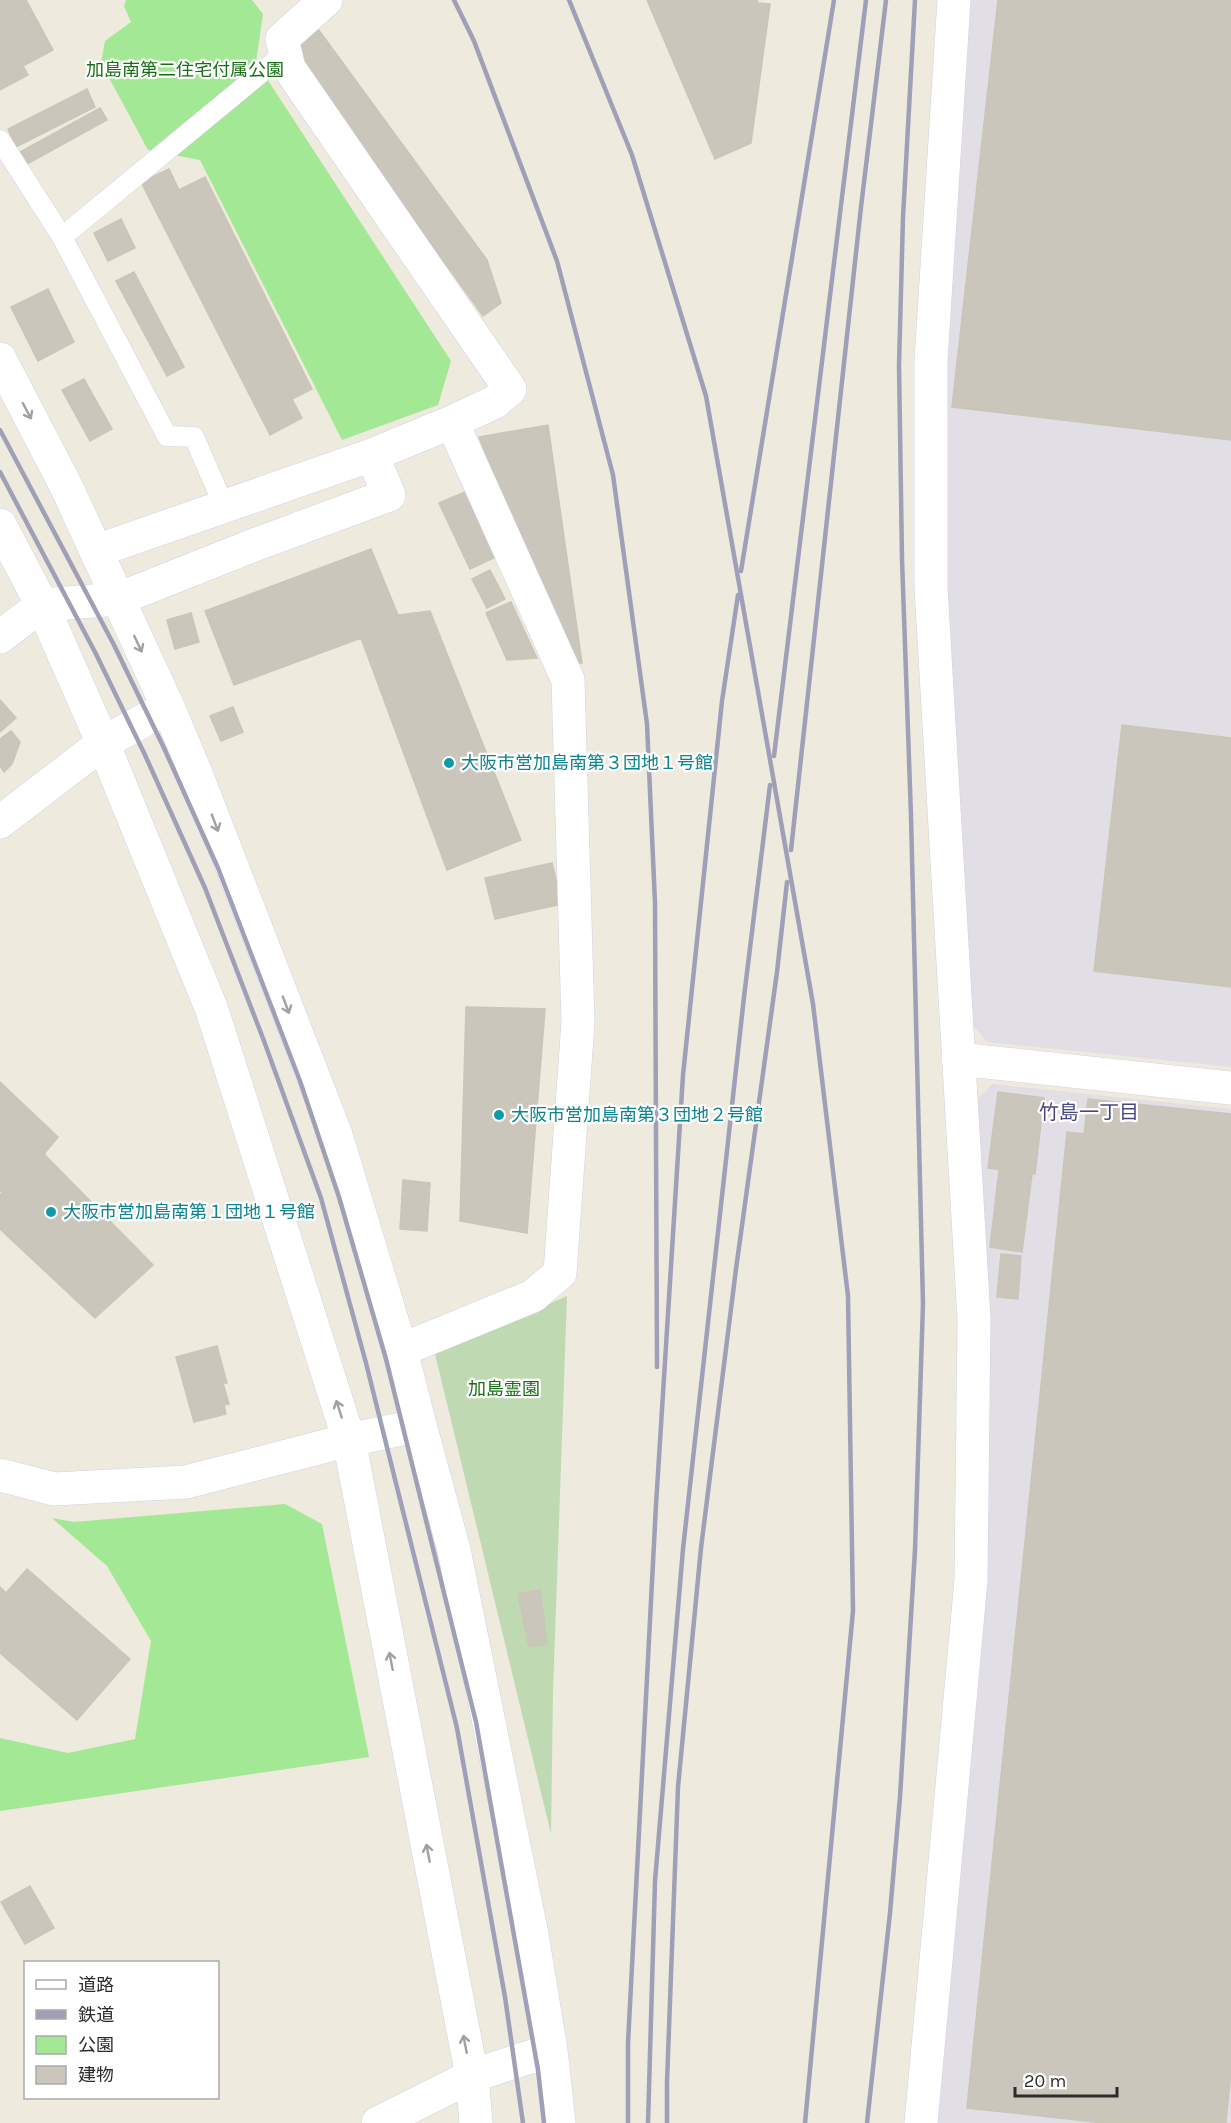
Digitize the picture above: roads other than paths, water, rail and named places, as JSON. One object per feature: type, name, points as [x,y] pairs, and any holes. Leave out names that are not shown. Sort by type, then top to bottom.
[{"type":"street","points":[[96,551],[372,455],[495,402],[510,389],[289,68],[282,39],[326,0]]},
{"type":"street","points":[[921,2123],[971,1580],[974,1318],[931,588],[931,360],[954,0]]},
{"type":"street","points":[[0,359],[66,486],[168,707],[336,1135],[401,1350],[454,1550],[532,1935],[551,2050],[559,2123]]},
{"type":"street","points":[[401,1350],[533,1296],[560,1273],[578,1022],[568,680],[452,422]]},
{"type":"street","points":[[0,637],[42,605],[118,599],[389,495],[372,455]]},
{"type":"street","points":[[230,504],[254,545]]},
{"type":"street","points":[[0,525],[42,605],[103,743],[212,1010],[349,1440],[472,2076],[476,2123]]},
{"type":"street","points":[[0,822],[103,743],[168,707]]},
{"type":"street","points":[[958,1059],[1231,1088]]},
{"type":"street","points":[[0,1475],[54,1489],[186,1482],[349,1440],[420,1425]]},
{"type":"street","points":[[378,2123],[472,2076],[551,2050]]},
{"type":"lane","points":[[62,237],[285,53]]},
{"type":"lane","points":[[0,140],[62,237],[167,436],[194,437],[230,504]]},
{"type":"railway","points":[[454,0],[474,41],[557,261],[613,475],[647,724],[655,903],[657,1367]]},
{"type":"railway","points":[[569,0],[632,155],[706,396],[813,1004],[848,1296],[853,1611],[805,2123]]},
{"type":"railway","points":[[741,571],[834,0]]},
{"type":"railway","points":[[774,756],[866,0]]},
{"type":"railway","points":[[791,850],[861,207],[886,0]]},
{"type":"railway","points":[[867,2123],[900,1797],[915,1550],[923,1304],[902,559],[899,365],[903,217],[915,0]]},
{"type":"railway","points":[[0,430],[114,645],[218,868],[300,1081],[339,1197],[386,1359],[476,1722],[538,2070],[544,2123]]},
{"type":"railway","points":[[0,472],[96,654],[205,888],[321,1198],[366,1363],[457,1728],[505,1997],[523,2123]]},
{"type":"railway","points":[[628,2123],[628,2043],[656,1505],[683,1075],[722,701],[738,595]]},
{"type":"railway","points":[[648,2123],[655,1881],[683,1549],[744,997],[770,785]]},
{"type":"railway","points":[[667,2123],[678,1787],[701,1548],[787,882]]},
{"type":"place","name":"大阪市営加島南第３団地１号館","points":[[449,763]]},
{"type":"place","name":"大阪市営加島南第３団地２号館","points":[[499,1115]]},
{"type":"place","name":"大阪市営加島南第１団地１号館","points":[[51,1212]]},
{"type":"district","name":"竹島一丁目","points":[[1089,1112]]},
{"type":"park label","name":"加島南第二住宅付属公園","points":[[185,70]]},
{"type":"park label","name":"加島霊園","points":[[504,1389]]}]
